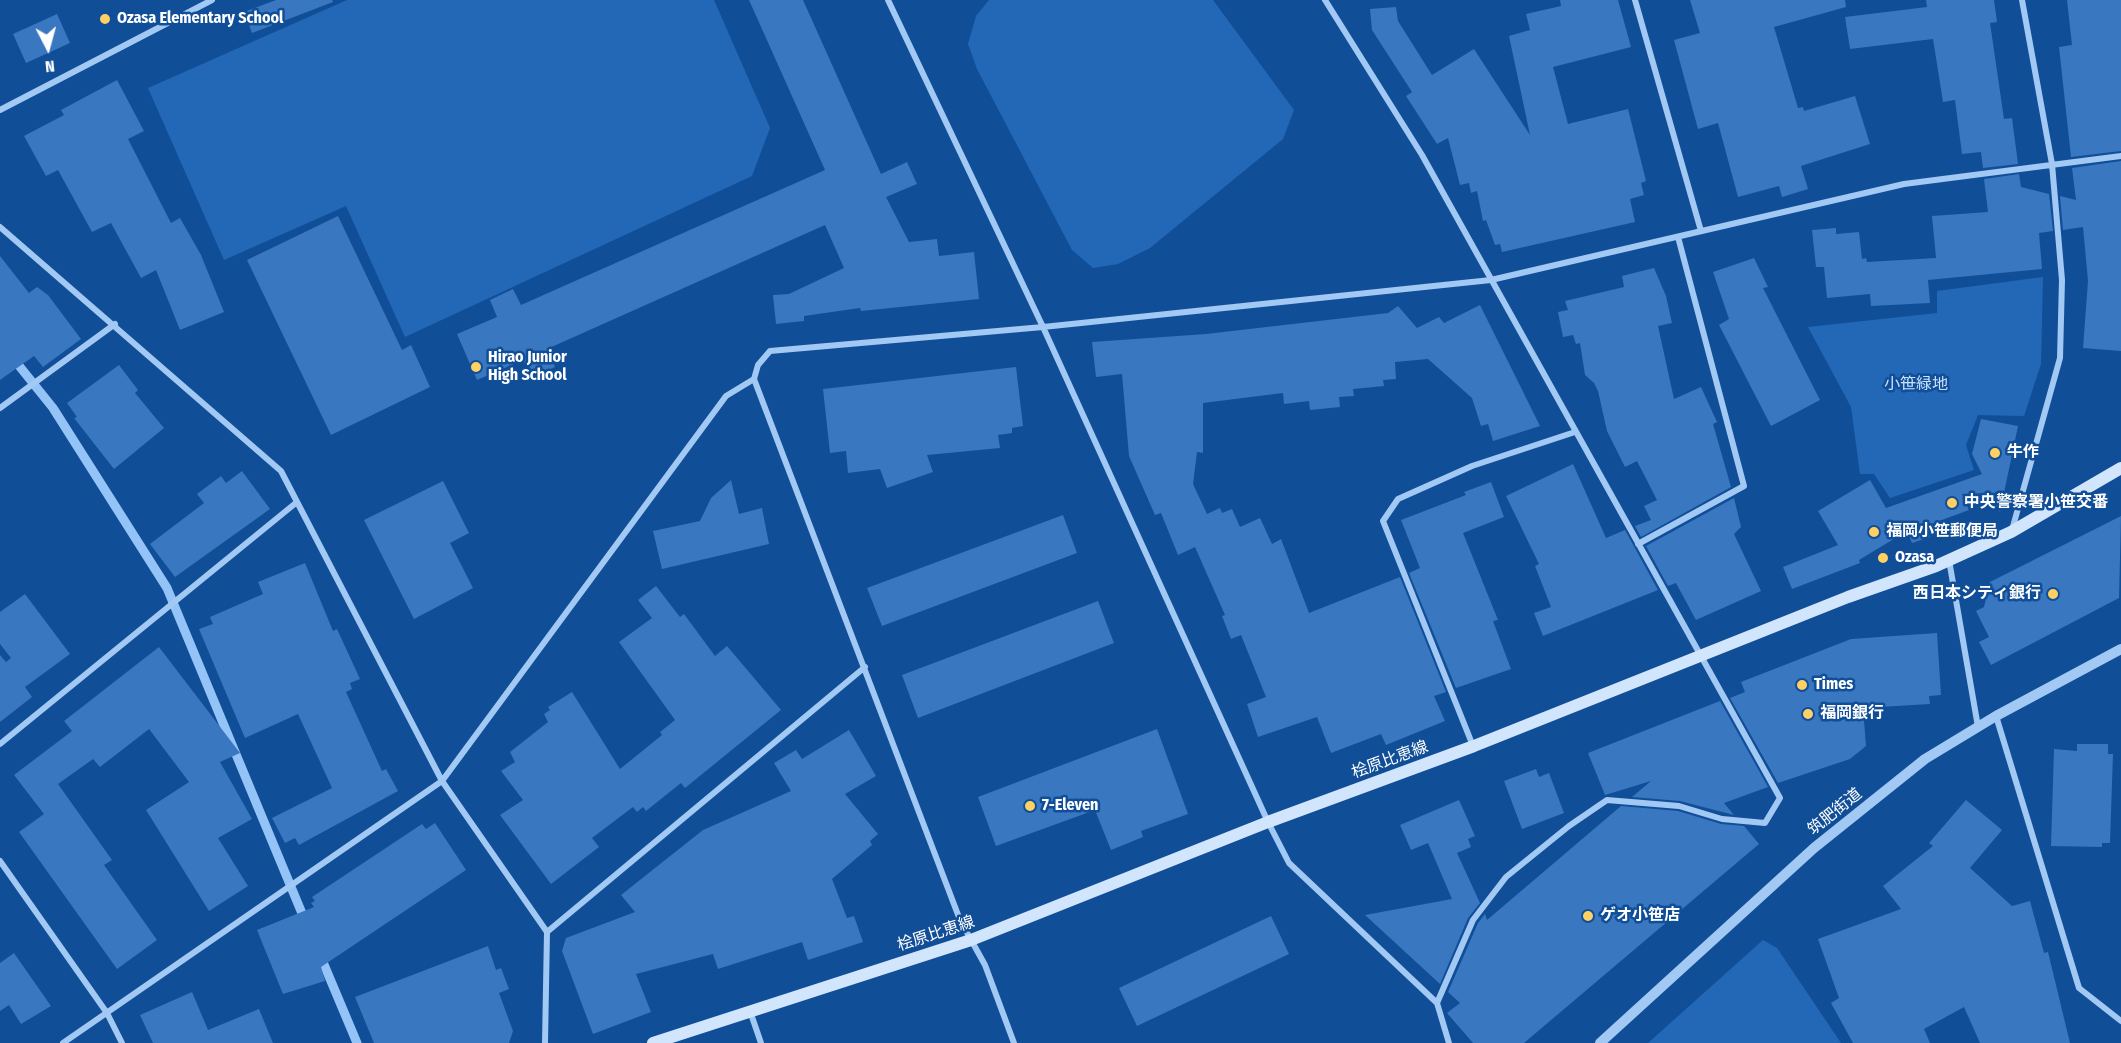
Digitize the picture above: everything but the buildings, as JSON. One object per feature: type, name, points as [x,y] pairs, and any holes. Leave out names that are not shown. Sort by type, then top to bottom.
[{"type":"main road","name":"桧原比恵線","points":[[653,1043],[971,940],[1268,822],[1473,746],[1949,560],[2011,532],[2121,468]]},
{"type":"street","points":[[0,110],[212,0]]},
{"type":"street","points":[[888,0],[1043,327],[1268,822],[1289,863],[1437,1003],[1449,1043]]},
{"type":"street","points":[[1325,0],[1422,155],[1681,625],[1701,655],[1780,798],[1765,824],[1722,819],[1679,806],[1607,800],[1569,826],[1506,877],[1473,920],[1437,1003]]},
{"type":"street","points":[[1635,0],[1701,231]]},
{"type":"street","points":[[2011,532],[2060,358],[2062,280],[2052,164],[2022,0]]},
{"type":"street","points":[[1014,1043],[985,965],[960,920],[754,379],[758,364],[770,351],[1043,327],[1491,280],[1904,184],[2121,156]]},
{"type":"street","points":[[0,227],[115,324],[281,471],[442,781],[547,932],[545,1043]]},
{"type":"street","points":[[1638,544],[1744,486],[1678,237]]},
{"type":"street","points":[[0,408],[115,324]]},
{"type":"street","points":[[63,1043],[442,781],[726,396],[754,379]]},
{"type":"street","points":[[1473,746],[1383,521],[1398,499],[1472,466],[1575,432]]},
{"type":"street","points":[[0,744],[297,502]]},
{"type":"street","points":[[1949,560],[1978,727]]},
{"type":"street","name":"筑肥街道","points":[[1600,1043],[1814,848],[1925,759],[1996,716],[2121,649]]},
{"type":"street","points":[[547,932],[865,667]]},
{"type":"street","points":[[1996,716],[2079,988],[2121,1021]]},
{"type":"street","points":[[0,861],[107,1013],[122,1043]]},
{"type":"street","points":[[750,1011],[761,1043]]},
{"type":"green space","points":[[347,0],[714,0],[770,128],[752,176],[405,337],[346,206],[224,260],[148,88]]},
{"type":"green space","points":[[989,0],[1213,0],[1294,110],[1283,139],[1150,248],[1118,264],[1093,268],[1072,250],[977,69],[968,44],[976,16]]},
{"type":"green space","name":"小笹緑地","points":[[2043,277],[2041,364],[2024,416],[1978,415],[1966,445],[1974,470],[1890,498],[1874,474],[1860,474],[1851,407],[1808,327],[1937,313],[1937,291]]},
{"type":"green space","points":[[1763,940],[1777,948],[1841,1043],[1648,1043]]},
{"type":"waterway","points":[[0,342],[53,408],[167,588],[306,923]]},
{"type":"waterway","points":[[320,955],[357,1043]]},
{"type":"place","name":"Ozasa Elementary School","points":[[105,19]]},
{"type":"place","name":"Hirao Junior High School","points":[[476,367]]},
{"type":"place","name":"牛作","points":[[1995,453]]},
{"type":"place","name":"中央警察署小笹交番","points":[[1952,503]]},
{"type":"place","name":"福岡小笹郵便局","points":[[1874,532]]},
{"type":"place","name":"Ozasa","points":[[1883,558]]},
{"type":"place","name":"西日本シティ銀行","points":[[2053,594]]},
{"type":"place","name":"Times","points":[[1802,685]]},
{"type":"place","name":"福岡銀行","points":[[1808,714]]},
{"type":"place","name":"7-Eleven","points":[[1030,806]]},
{"type":"place","name":"ゲオ小笹店","points":[[1588,916]]}]
